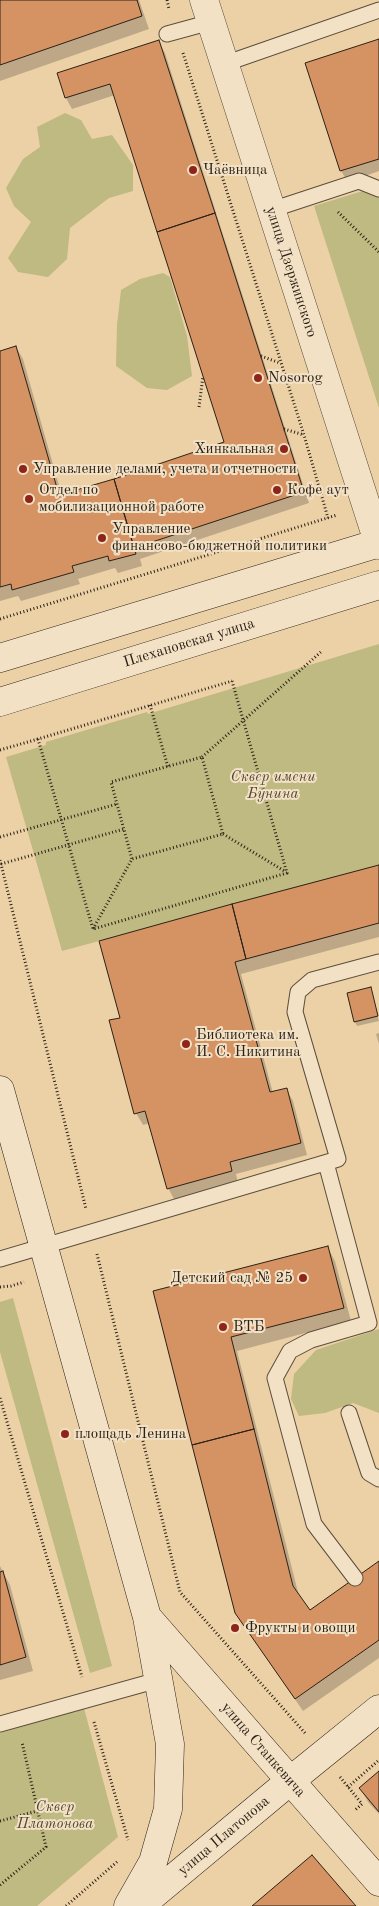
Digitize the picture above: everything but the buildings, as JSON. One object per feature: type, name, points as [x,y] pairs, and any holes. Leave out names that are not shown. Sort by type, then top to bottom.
[{"type":"street","name":"улица Дзержинского","points":[[207,11],[379,544]]},
{"type":"street","points":[[0,658],[379,544]]},
{"type":"street","name":"Плехановская улица","points":[[0,702],[379,584]]},
{"type":"street","points":[[0,1090],[147,1617],[170,1744],[168,1809],[153,1862],[128,1906]]},
{"type":"street","name":"улица Станкевича","points":[[147,1617],[379,1882]]},
{"type":"street","name":"улица Платонова","points":[[140,1906],[379,1709]]},
{"type":"lane","points":[[224,64],[379,10]]},
{"type":"lane","points":[[172,33],[207,11]]},
{"type":"lane","points":[[271,210],[359,181],[379,189]]},
{"type":"lane","points":[[0,1259],[338,1159],[295,1012],[298,992],[312,980],[379,962]]},
{"type":"lane","points":[[326,1163],[369,1324],[311,1340],[290,1352],[274,1378],[314,1524],[355,1578]]},
{"type":"lane","points":[[349,1413],[369,1472],[379,1478]]},
{"type":"lane","points":[[0,1724],[158,1680]]},
{"type":"path","points":[[167,0],[172,33],[281,363],[328,518]]},
{"type":"path","points":[[260,356],[281,363]]},
{"type":"path","points":[[199,407],[203,376]]},
{"type":"path","points":[[284,429],[304,435]]},
{"type":"path","points":[[0,619],[337,515]]},
{"type":"path","points":[[93,929],[132,859],[111,782],[202,757],[322,651]]},
{"type":"path","points":[[0,750],[232,681],[287,872]]},
{"type":"path","points":[[150,705],[168,767]]},
{"type":"path","points":[[38,739],[93,929]]},
{"type":"path","points":[[202,757],[223,834],[287,872]]},
{"type":"path","points":[[0,837],[117,804]]},
{"type":"path","points":[[124,829],[0,862],[180,1592],[292,1716]]},
{"type":"path","points":[[132,859],[223,834]]},
{"type":"path","points":[[93,929],[287,872]]},
{"type":"path","points":[[0,1398],[128,1840]]},
{"type":"path","points":[[0,1885],[46,1847],[15,1719]]},
{"type":"path","points":[[352,1812],[362,1804],[348,1787],[379,1760]]},
{"type":"path","points":[[0,1821],[38,1811]]},
{"type":"path","points":[[66,1906],[123,1856]]},
{"type":"green space","points":[[65,113],[81,120],[92,139],[112,135],[133,165],[133,191],[109,198],[70,228],[67,259],[48,277],[18,272],[8,258],[31,222],[14,206],[6,188],[23,159],[40,147],[37,127]]},
{"type":"green space","points":[[379,186],[379,408],[314,206]]},
{"type":"green space","points":[[163,273],[170,277],[187,336],[192,376],[167,390],[147,388],[116,366],[117,325],[121,290],[140,279]]},
{"type":"green space","name":"Cквер имени Бунина","points":[[379,644],[379,865],[62,951],[6,757],[46,745],[46,742],[147,712],[148,714]]},
{"type":"green space","points":[[13,1298],[112,1666],[90,1673],[0,1352],[0,1302]]},
{"type":"green space","points":[[379,1329],[379,1413],[353,1403],[325,1413],[299,1416],[291,1399],[294,1374],[316,1350]]},
{"type":"green space","name":"Сквер Платонова","points":[[84,1708],[118,1837],[37,1906],[0,1906],[0,1733]]},
{"type":"place","name":"Чаёвница","points":[[193,170]]},
{"type":"place","name":"Nosorog","points":[[258,378]]},
{"type":"place","name":"Хинкальная","points":[[284,449]]},
{"type":"place","name":"Управление делами, учета и отчетности","points":[[23,469]]},
{"type":"place","name":"Кофе аут","points":[[277,490]]},
{"type":"place","name":"Отдел по мобилизационной работе","points":[[29,499]]},
{"type":"place","name":"Управление финансово-бюджетной политики","points":[[102,538]]},
{"type":"place","name":"Библиотека им. И. С. Никитина","points":[[186,1044]]},
{"type":"place","name":"Детский сад № 25","points":[[303,1278]]},
{"type":"place","name":"ВТБ","points":[[223,1327]]},
{"type":"place","name":"площадь Ленина","points":[[65,1434]]},
{"type":"place","name":"Фрукты и овощи","points":[[235,1628]]}]
